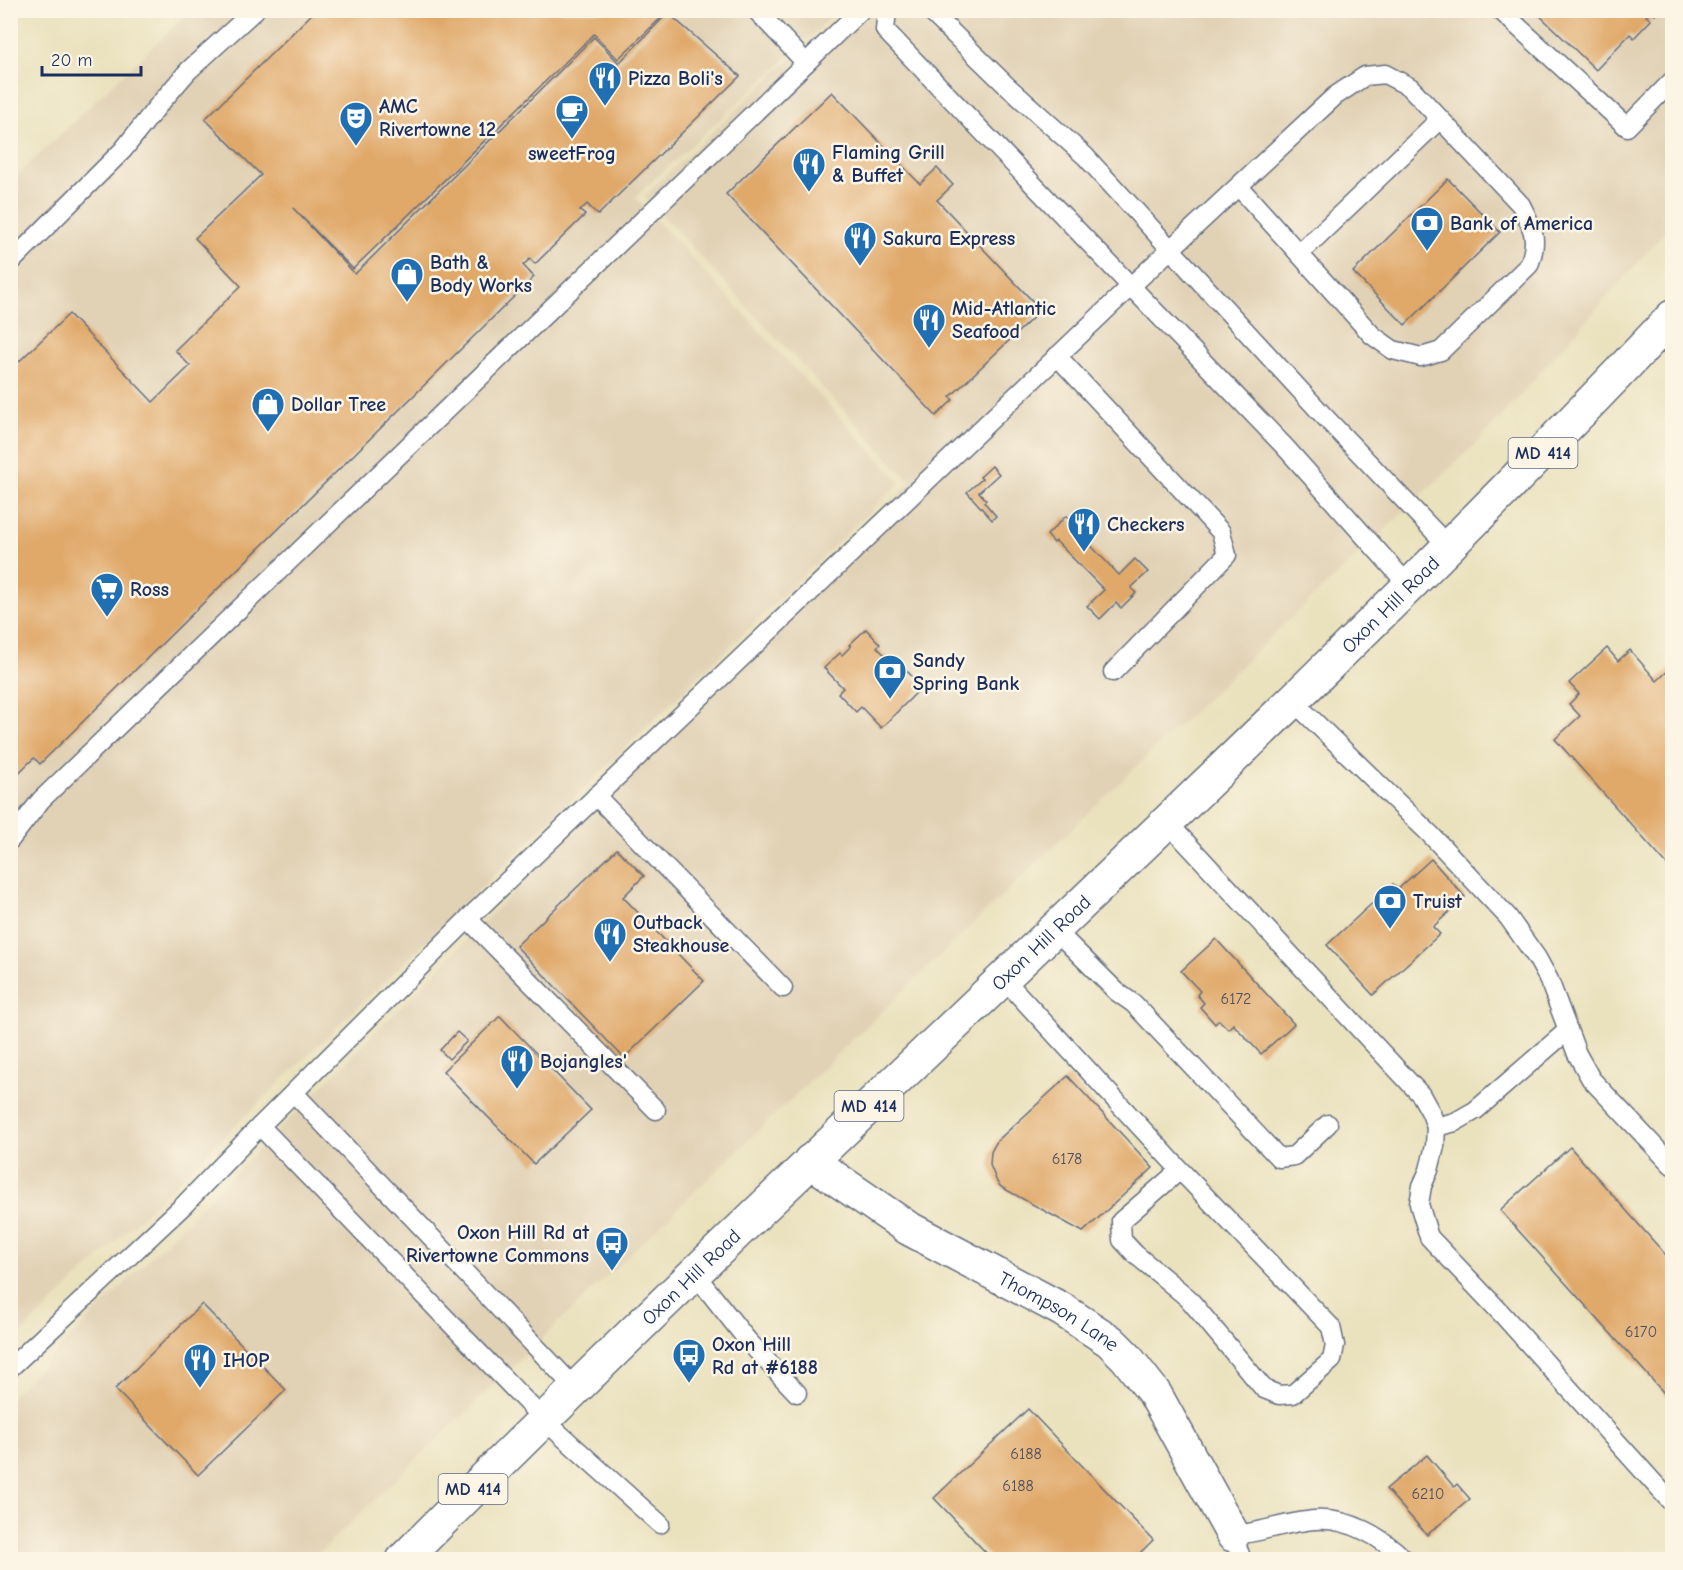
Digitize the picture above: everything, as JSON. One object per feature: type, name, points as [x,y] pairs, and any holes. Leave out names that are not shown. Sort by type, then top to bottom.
[{"type":"main road","name":"Oxon Hill Road","points":[[403,1560],[575,1388],[810,1161],[1055,930],[1449,547],[1672,317]]},
{"type":"main road","name":"Thompson Lane","points":[[810,1161],[909,1228],[1051,1303],[1110,1341],[1126,1356],[1159,1401],[1237,1547]]},
{"type":"lane","points":[[10,263],[123,150],[188,71],[255,10]]},
{"type":"lane","points":[[756,10],[806,63]]},
{"type":"lane","points":[[10,840],[49,793],[861,10]]},
{"type":"lane","points":[[887,10],[885,30],[1285,447],[1409,586]]},
{"type":"lane","points":[[929,10],[1008,86],[1086,156],[1322,414],[1449,547]]},
{"type":"lane","points":[[1500,10],[1627,127],[1672,81]]},
{"type":"lane","points":[[10,1368],[184,1204],[468,919],[596,796],[1170,249],[1335,96],[1365,76],[1385,74],[1410,87],[1521,204],[1532,227],[1535,247],[1529,264],[1441,351],[1420,357],[1393,350],[1372,335],[1239,187]]},
{"type":"lane","points":[[1299,254],[1440,119]]},
{"type":"lane","points":[[1057,357],[1221,532],[1227,555],[1113,672]]},
{"type":"lane","points":[[1292,700],[1430,834],[1508,917],[1537,958],[1549,980],[1577,1054],[1591,1079],[1672,1165]]},
{"type":"lane","points":[[596,796],[783,988]]},
{"type":"lane","points":[[1166,821],[1421,1095],[1436,1127],[1430,1170],[1422,1186],[1419,1204],[1429,1237],[1502,1314],[1672,1503]]},
{"type":"lane","points":[[468,919],[656,1110]]},
{"type":"lane","points":[[1055,930],[1117,992],[1134,1004],[1279,1158],[1294,1156],[1328,1124]]},
{"type":"lane","points":[[1004,979],[1179,1170],[1331,1328],[1335,1345],[1332,1360],[1293,1394],[1279,1395],[1264,1389],[1188,1298],[1135,1254],[1122,1240],[1121,1221],[1179,1170]]},
{"type":"lane","points":[[1436,1127],[1455,1122],[1476,1110],[1568,1030]]},
{"type":"lane","points":[[294,1093],[575,1388]]},
{"type":"lane","points":[[260,1126],[543,1419],[660,1524]]},
{"type":"lane","points":[[695,1274],[748,1341],[797,1393]]},
{"type":"lane","points":[[1237,1547],[1252,1533],[1314,1520],[1342,1522],[1357,1527],[1380,1540],[1405,1560]]},
{"type":"shaded area","points":[[190,11],[838,11],[635,197],[900,482],[11,1343],[11,181]]},
{"type":"shaded area","points":[[842,11],[1672,11],[1672,224],[1481,439],[1274,634],[313,1559],[11,1560],[11,1397],[413,995],[911,482],[644,196]]},
{"type":"building","points":[[316,10],[667,12],[618,59],[594,34],[353,269],[293,208],[355,274],[594,37],[619,63],[668,13],[740,76],[598,215],[587,204],[580,211],[585,215],[535,264],[530,259],[523,265],[534,277],[40,764],[34,758],[10,781],[10,370],[69,314],[153,402],[190,366],[175,350],[241,286],[195,238],[261,175],[205,119]]},
{"type":"building","points":[[1534,10],[1660,10],[1655,15],[1651,11],[1646,16],[1651,20],[1634,38],[1630,34],[1596,70]]},
{"type":"building","points":[[832,92],[920,184],[937,168],[953,185],[937,200],[1041,310],[950,397],[953,400],[936,416],[726,194]]},
{"type":"building","name":"Bank of America","points":[[1448,179],[1500,232],[1405,325],[1353,272]]},
{"type":"building","points":[[992,466],[999,474],[979,492],[996,516],[992,520],[967,492],[982,479],[980,477]]},
{"type":"building","points":[[1066,516],[1074,524],[1072,526],[1119,575],[1135,559],[1148,572],[1131,588],[1136,593],[1121,608],[1116,603],[1100,619],[1087,606],[1104,590],[1056,541],[1054,543],[1047,535]]},
{"type":"building","points":[[866,629],[880,644],[877,647],[903,674],[906,670],[922,687],[881,728],[861,707],[856,712],[838,693],[843,688],[824,668],[840,653],[842,655]]},
{"type":"building","points":[[1607,648],[1618,661],[1630,650],[1657,681],[1672,667],[1672,862],[1668,866],[1555,739],[1580,716],[1569,704],[1579,694],[1569,683]]},
{"type":"building","name":"Outback Steakhouse","points":[[617,849],[644,876],[623,897],[704,981],[624,1058],[516,946]]},
{"type":"building","name":"Truist","points":[[1431,859],[1465,897],[1433,927],[1440,934],[1373,995],[1327,945],[1393,884],[1398,889]]},
{"type":"building","points":[[1216,939],[1294,1024],[1261,1054],[1233,1024],[1228,1029],[1219,1020],[1215,1024],[1200,1007],[1204,1003],[1197,995],[1200,991],[1181,971]]},
{"type":"building","name":"Bojangles'","points":[[500,1016],[591,1110],[534,1164],[443,1071]]},
{"type":"building","points":[[457,1032],[467,1041],[449,1059],[440,1050]]},
{"type":"building","points":[[1068,1076],[1153,1168],[1083,1232],[1001,1187],[990,1165],[991,1152],[997,1141]]},
{"type":"building","points":[[1570,1147],[1672,1262],[1672,1402],[1500,1210]]},
{"type":"building","name":"IHOP","points":[[202,1304],[286,1390],[198,1475],[115,1389]]},
{"type":"building","points":[[1028,1409],[1153,1540],[1133,1560],[993,1560],[934,1498]]},
{"type":"building","points":[[1427,1455],[1454,1487],[1457,1484],[1470,1499],[1427,1535],[1386,1489]]},
{"type":"place","name":"Pizza Boli's","points":[[605,107]]},
{"type":"place","name":"sweetFrog","points":[[572,140]]},
{"type":"place","name":"AMC Rivertowne 12","points":[[356,147]]},
{"type":"place","name":"Flaming Grill & Buffet","points":[[809,193]]},
{"type":"place","name":"Bank of America","points":[[1427,252]]},
{"type":"place","name":"Sakura Express","points":[[860,267]]},
{"type":"place","name":"Bath & Body Works","points":[[407,303]]},
{"type":"place","name":"Mid-Atlantic Seafood","points":[[929,349]]},
{"type":"place","name":"Dollar Tree","points":[[268,433]]},
{"type":"place","name":"Checkers","points":[[1084,553]]},
{"type":"place","name":"Ross","points":[[107,618]]},
{"type":"place","name":"Sandy Spring Bank","points":[[890,700]]},
{"type":"place","name":"Truist","points":[[1390,930]]},
{"type":"place","name":"Outback Steakhouse","points":[[610,963]]},
{"type":"place","name":"Bojangles'","points":[[517,1090]]},
{"type":"place","name":"Oxon Hill Rd at Rivertowne Commons","points":[[612,1272]]},
{"type":"place","name":"Oxon Hill Rd at #6188","points":[[689,1384]]},
{"type":"place","name":"IHOP","points":[[200,1389]]}]
